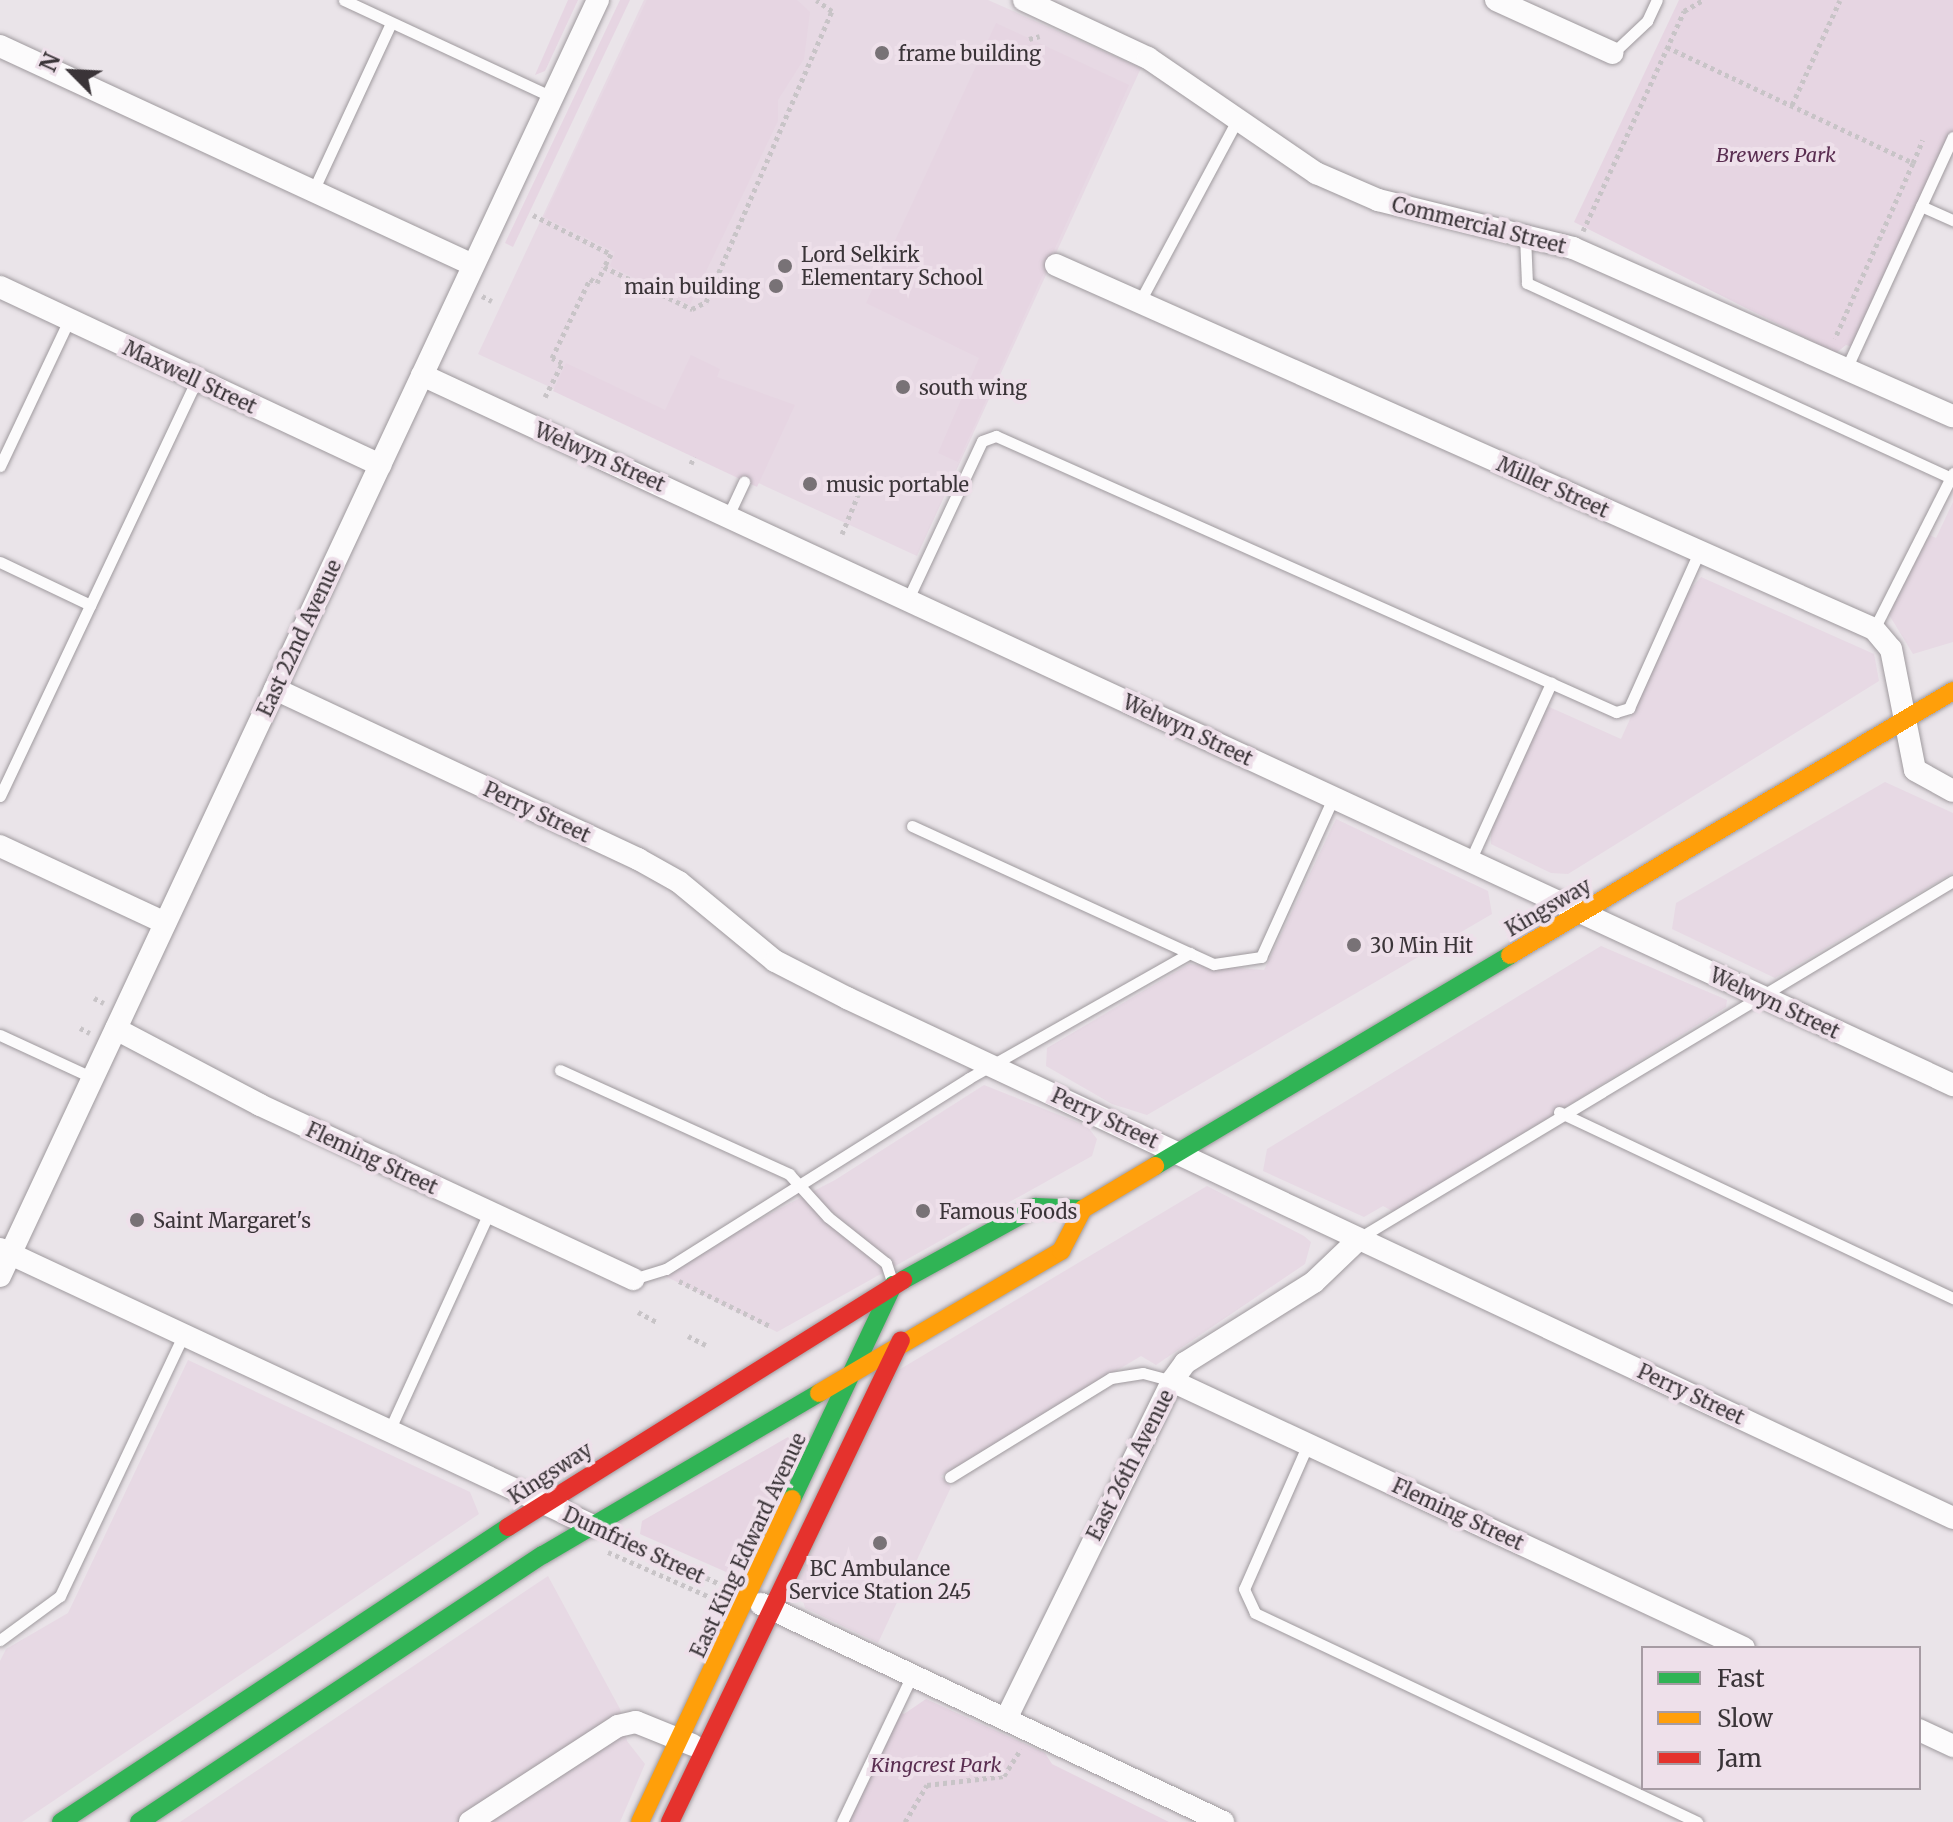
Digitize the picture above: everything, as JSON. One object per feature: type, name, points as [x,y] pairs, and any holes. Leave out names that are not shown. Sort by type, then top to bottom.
[{"type":"main road","name":"Kingsway","points":[[61,1822],[543,1503],[893,1285],[1036,1207],[1083,1209],[1953,691]]},
{"type":"main road","points":[[139,1822],[593,1526],[850,1375],[901,1340],[1061,1251],[1083,1209]]},
{"type":"main road","name":"East King Edward Avenue","points":[[640,1822],[893,1285]]},
{"type":"main road","points":[[670,1822],[901,1340]]},
{"type":"street","name":"East 22nd Avenue","points":[[0,1276],[5,1251],[93,1078],[598,0]]},
{"type":"street","name":"Commercial Street","points":[[1024,0],[1148,58],[1316,173],[1378,200],[1573,248],[1953,416]]},
{"type":"street","points":[[1496,0],[1613,53]]},
{"type":"street","points":[[0,46],[473,265]]},
{"type":"street","name":"Miller Street","points":[[1056,265],[1874,629]]},
{"type":"street","name":"Maxwell Street","points":[[0,287],[380,465]]},
{"type":"street","name":"Welwyn Street","points":[[422,375],[1953,1085]]},
{"type":"street","points":[[1874,629],[1891,649],[1915,770],[1953,791]]},
{"type":"street","name":"Perry Street","points":[[275,689],[638,859],[679,882],[775,961],[1953,1518]]},
{"type":"street","points":[[0,846],[165,923]]},
{"type":"street","name":"Fleming Street","points":[[116,1029],[489,1213],[633,1279]]},
{"type":"street","name":"East 26th Avenue","points":[[1006,1719],[1172,1381],[1185,1363],[1314,1282],[1359,1239]]},
{"type":"street","name":"Dumfries Street","points":[[5,1251],[593,1526]]},
{"type":"street","name":"Fleming Street","points":[[1172,1381],[1740,1646]]},
{"type":"street","points":[[748,1598],[1223,1822]]},
{"type":"street","points":[[470,1822],[618,1726],[636,1722],[705,1751]]},
{"type":"street","points":[[1921,1731],[1953,1746]]},
{"type":"lane","points":[[344,0],[552,97]]},
{"type":"lane","points":[[1613,53],[1647,21],[1657,0]]},
{"type":"lane","points":[[313,191],[391,23]]},
{"type":"lane","points":[[1139,303],[1237,120]]},
{"type":"lane","points":[[1847,367],[1953,137]]},
{"type":"lane","points":[[1921,206],[1953,220]]},
{"type":"lane","points":[[1525,236],[1527,283],[1950,474],[1874,629]]},
{"type":"lane","points":[[0,466],[69,320]]},
{"type":"lane","points":[[0,796],[197,380]]},
{"type":"lane","points":[[908,599],[982,441],[996,436],[1616,712],[1629,708],[1699,552]]},
{"type":"lane","points":[[728,516],[744,481]]},
{"type":"lane","points":[[0,562],[90,605]]},
{"type":"lane","points":[[1470,861],[1551,683]]},
{"type":"lane","points":[[912,826],[1214,964],[1261,957],[1333,798]]},
{"type":"lane","points":[[1359,1239],[1559,1112],[1953,881]]},
{"type":"lane","points":[[633,1279],[666,1269],[996,1067],[1190,953]]},
{"type":"lane","points":[[0,1035],[93,1078]]},
{"type":"lane","points":[[560,1070],[789,1174],[886,1263],[893,1285]]},
{"type":"lane","points":[[1559,1112],[1953,1298]]},
{"type":"lane","points":[[388,1432],[489,1213]]},
{"type":"lane","points":[[0,1640],[60,1596],[184,1334]]},
{"type":"lane","points":[[950,1477],[1111,1378],[1143,1373],[1172,1381]]},
{"type":"lane","points":[[1308,1444],[1244,1589],[1255,1613],[1697,1822]]},
{"type":"lane","points":[[842,1822],[912,1675]]},
{"type":"path","points":[[604,267],[692,309],[706,302],[832,11],[816,0]]},
{"type":"path","points":[[1581,236],[1684,11],[1703,0]]},
{"type":"path","points":[[1792,105],[1840,0]]},
{"type":"path","points":[[1667,47],[1913,163]]},
{"type":"path","points":[[1832,346],[1923,140]]},
{"type":"path","points":[[533,215],[611,254],[597,283],[590,279],[552,358],[564,364],[545,397]]},
{"type":"path","points":[[691,464],[694,457]]},
{"type":"path","points":[[842,534],[865,478]]},
{"type":"path","points":[[94,998],[105,1004]]},
{"type":"path","points":[[80,1028],[91,1033]]},
{"type":"path","points":[[666,1269],[775,1328]]},
{"type":"path","points":[[638,1312],[657,1322]]},
{"type":"path","points":[[688,1336],[706,1345]]},
{"type":"path","name":"Dumfries Street","points":[[593,1526],[748,1598]]},
{"type":"path","points":[[608,1552],[718,1601]]},
{"type":"path","points":[[905,1822],[927,1785],[1004,1776],[1024,1743]]},
{"type":"shaded area","name":"Lord Selkirk Elementary School","points":[[644,0],[988,0],[1141,68],[917,556],[478,354]]},
{"type":"shaded area","points":[[1953,502],[1953,642],[1913,654],[1888,613],[1925,533],[1936,538]]},
{"type":"shaded area","points":[[1701,577],[1874,654],[1879,681],[1568,874],[1551,873],[1491,844],[1491,828],[1547,706],[1621,739],[1685,596]]},
{"type":"shaded area","points":[[1885,782],[1953,813],[1953,873],[1775,978],[1672,929],[1676,903]]},
{"type":"shaded area","points":[[1336,819],[1488,891],[1492,914],[1147,1115],[1112,1104],[1046,1066],[1047,1048],[1189,964],[1264,970]]},
{"type":"shaded area","points":[[1601,946],[1727,1000],[1726,1007],[1396,1213],[1383,1206],[1364,1217],[1263,1171],[1267,1149]]},
{"type":"shaded area","points":[[984,1085],[1087,1126],[1097,1139],[1092,1156],[777,1332],[657,1272],[835,1180]]},
{"type":"shaded area","points":[[1207,1186],[1304,1236],[1311,1242],[1305,1264],[1156,1365],[1141,1356],[941,1476],[951,1487],[878,1643],[805,1608],[798,1582],[897,1371]]},
{"type":"shaded area","points":[[188,1360],[470,1492],[479,1514],[22,1822],[0,1822],[0,1661],[6,1649],[68,1613]]},
{"type":"shaded area","points":[[548,1576],[620,1709],[627,1741],[645,1764],[620,1822],[180,1822]]},
{"type":"green space","points":[[568,0],[578,0],[545,71],[535,75]]},
{"type":"green space","points":[[620,0],[630,0],[513,247],[505,243]]},
{"type":"green space","points":[[647,0],[797,0],[810,12],[804,59],[778,100],[778,121],[690,305],[610,266],[615,252],[544,217]]},
{"type":"green space","name":"Brewers Park","points":[[1679,0],[1953,0],[1953,137],[1856,348],[1846,345],[1836,353],[1574,222]]},
{"type":"green space","points":[[996,23],[1129,85],[958,462],[938,453],[979,358],[866,303]]},
{"type":"green space","points":[[691,355],[720,369],[717,377],[795,405],[757,487],[553,391],[566,363],[665,410]]},
{"type":"green space","points":[[788,1437],[798,1448],[742,1579],[640,1534],[642,1521]]},
{"type":"green space","name":"Kingcrest Park","points":[[926,1699],[1045,1753],[1052,1764],[1169,1822],[843,1822],[895,1710],[904,1714]]},
{"type":"traffic: fast","points":[[1155,1166],[1510,955]]},
{"type":"traffic: fast","points":[[903,1280],[1036,1207],[1083,1209]]},
{"type":"traffic: fast","points":[[792,1499],[893,1285]]},
{"type":"traffic: fast","points":[[139,1822],[543,1555],[819,1393]]},
{"type":"traffic: fast","points":[[61,1822],[508,1527]]},
{"type":"traffic: slow","points":[[1510,955],[1953,691]]},
{"type":"traffic: slow","points":[[819,1393],[1061,1251],[1083,1209],[1155,1166]]},
{"type":"traffic: slow","points":[[640,1822],[792,1499]]},
{"type":"traffic: jam","points":[[508,1527],[903,1280]]},
{"type":"traffic: jam","points":[[670,1822],[901,1340]]},
{"type":"place","name":"frame building","points":[[882,53]]},
{"type":"place","name":"Lord Selkirk Elementary School","points":[[785,266]]},
{"type":"place","name":"main building","points":[[776,286]]},
{"type":"place","name":"south wing","points":[[903,387]]},
{"type":"place","name":"music portable","points":[[810,484]]},
{"type":"place","name":"30 Min Hit","points":[[1354,945]]},
{"type":"place","name":"Famous Foods","points":[[923,1211]]},
{"type":"place","name":"Saint Margaret's","points":[[137,1220]]},
{"type":"place","name":"BC Ambulance Service Station 245","points":[[880,1543]]}]
